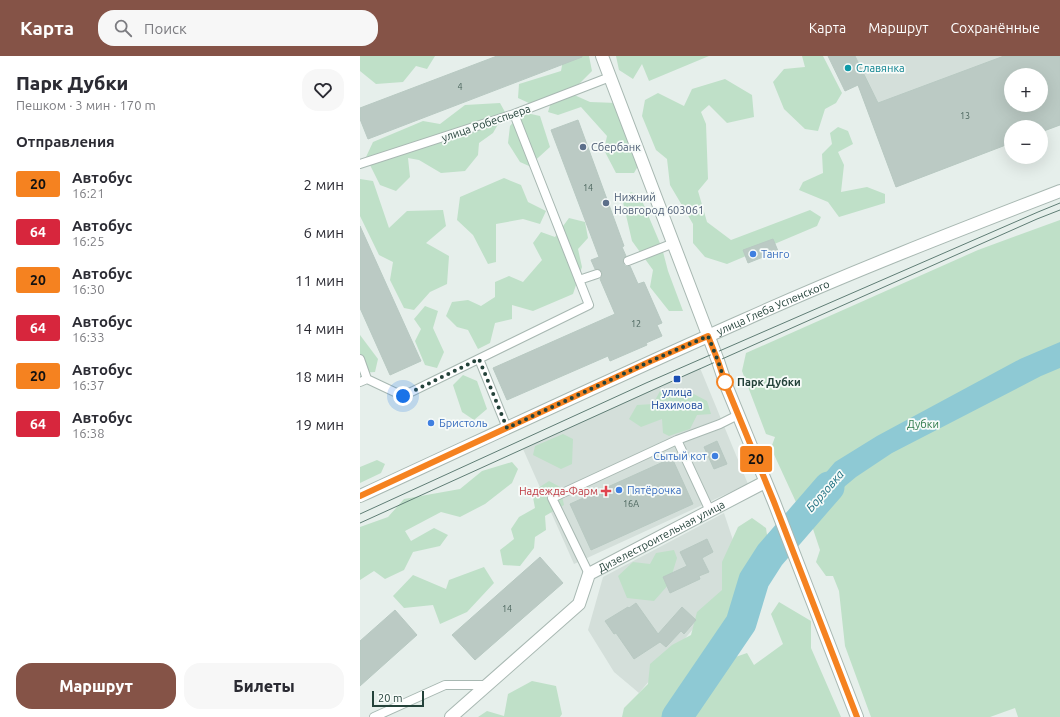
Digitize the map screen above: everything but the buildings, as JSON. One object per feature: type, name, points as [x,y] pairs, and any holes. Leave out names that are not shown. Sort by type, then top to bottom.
[{"type":"street","points":[[602,56],[738,415],[774,502],[858,717]]},
{"type":"street","name":"улица Глеба Успенского","points":[[360,496],[651,361],[744,320],[933,240],[1060,191]]},
{"type":"street","name":"Дизелестроительная улица","points":[[451,717],[579,604],[589,574],[765,482]]},
{"type":"lane","name":"улица Робеспьера","points":[[360,163],[514,114],[610,76]]},
{"type":"lane","points":[[360,359],[364,381],[403,396],[589,305],[514,114]]},
{"type":"lane","points":[[628,262],[674,243]]},
{"type":"lane","points":[[579,280],[597,274]]},
{"type":"lane","points":[[479,359],[507,428]]},
{"type":"lane","points":[[589,574],[552,498],[677,440],[720,424],[738,415]]},
{"type":"lane","points":[[677,440],[710,511]]},
{"type":"lane","points":[[374,717],[445,685],[486,686]]},
{"type":"shaded area","points":[[855,56],[1060,56],[1060,125],[1048,129],[1048,120],[1004,120],[1004,146],[896,187],[858,85],[867,81]]},
{"type":"shaded area","points":[[700,368],[748,484],[574,564],[523,449]]},
{"type":"shaded area","points":[[724,513],[738,555],[731,584],[639,693],[614,672],[588,630],[603,577]]},
{"type":"green space","points":[[360,56],[435,56],[427,69],[416,66],[403,82],[376,84],[360,71]]},
{"type":"green space","points":[[561,56],[589,56],[592,71],[579,84],[531,104],[518,98],[519,84],[561,71],[563,60]]},
{"type":"green space","points":[[616,56],[709,56],[649,81],[642,64],[633,79],[619,70]]},
{"type":"green space","points":[[802,56],[823,56],[842,93],[836,103],[825,109],[818,131],[805,129],[784,109],[773,82],[784,69],[805,67]]},
{"type":"green space","points":[[725,79],[752,95],[754,117],[727,123],[709,105],[701,112],[706,124],[708,179],[698,191],[707,222],[731,240],[810,210],[821,217],[817,226],[727,264],[705,257],[693,243],[693,224],[670,185],[667,159],[656,150],[642,116],[645,100],[658,93],[684,106],[692,89]]},
{"type":"green space","points":[[572,94],[590,102],[617,103],[641,161],[634,173],[616,173],[604,150],[607,136],[581,107],[558,115],[548,112],[551,102]]},
{"type":"green space","points":[[500,103],[505,112],[493,133],[479,143],[478,155],[465,171],[441,173],[419,160],[408,158],[410,177],[396,191],[380,185],[366,157],[373,142],[423,121],[440,124],[465,105]]},
{"type":"green space","points":[[522,112],[540,116],[550,147],[529,166],[520,162],[508,143],[510,126]]},
{"type":"green space","points":[[838,127],[848,131],[853,144],[838,152],[844,165],[841,192],[867,187],[885,194],[885,203],[839,217],[828,202],[799,190],[803,182],[823,173],[822,154],[832,144],[830,133]]},
{"type":"green space","points":[[504,178],[521,185],[528,202],[546,211],[540,224],[523,219],[496,224],[496,262],[488,264],[473,235],[457,220],[460,197]]},
{"type":"green space","points":[[360,179],[373,181],[389,228],[407,211],[443,210],[446,226],[426,243],[449,256],[447,284],[430,292],[414,310],[404,308],[390,280],[393,262],[379,255],[360,216]]},
{"type":"green space","points":[[631,192],[640,196],[662,248],[668,271],[683,311],[669,311],[650,287],[653,270],[632,241],[623,202]]},
{"type":"green space","points":[[569,218],[585,222],[588,238],[578,249],[582,267],[573,294],[533,311],[512,305],[512,319],[495,323],[490,343],[478,349],[468,330],[457,327],[446,316],[452,302],[468,300],[481,306],[495,297],[495,282],[509,276],[523,282],[542,260],[533,243],[541,232],[555,237]]},
{"type":"green space","name":"Дубки","points":[[1060,220],[1060,717],[1018,717],[1015,708],[990,717],[871,717],[845,646],[839,591],[833,576],[826,576],[816,562],[820,550],[810,520],[812,517],[801,513],[771,448],[775,437],[766,434],[742,371],[746,353],[978,250]]},
{"type":"green space","points":[[425,306],[438,311],[433,328],[444,352],[437,368],[425,365],[415,341],[421,329],[414,319]]},
{"type":"green space","points":[[360,335],[378,359],[375,372],[360,373]]},
{"type":"green space","points":[[463,375],[477,381],[487,409],[474,420],[462,412],[453,385]]},
{"type":"green space","points":[[660,391],[690,392],[707,401],[711,414],[697,415],[690,429],[669,436],[663,433],[662,419],[641,427],[629,419],[637,405],[653,404]]},
{"type":"green space","points":[[563,434],[573,439],[572,464],[561,469],[533,455],[535,446]]},
{"type":"green space","points":[[377,460],[385,464],[381,473],[360,483],[360,467]]},
{"type":"green space","points":[[512,462],[518,469],[512,483],[485,504],[460,517],[441,512],[405,531],[411,541],[434,528],[448,535],[440,546],[413,552],[404,570],[385,579],[374,571],[360,580],[360,527],[388,517],[404,499],[460,489],[482,471]]},
{"type":"green space","points":[[549,481],[560,487],[564,505],[545,516],[546,530],[535,537],[534,548],[520,566],[503,565],[500,550],[514,539],[511,529],[519,517],[535,508],[532,492]]},
{"type":"green space","points":[[752,518],[766,528],[772,569],[748,622],[710,651],[706,666],[683,706],[669,717],[622,717],[624,708],[648,684],[650,664],[672,645],[691,635],[697,612],[722,590],[722,562],[738,527]]},
{"type":"green space","points":[[674,550],[677,558],[669,584],[654,601],[627,598],[618,576],[633,562],[650,564],[656,553]]},
{"type":"green space","points":[[484,567],[494,583],[467,612],[440,624],[433,605],[404,608],[393,596],[413,575],[446,589],[449,580]]},
{"type":"green space","points":[[779,602],[811,621],[811,648],[841,717],[693,717],[703,700],[719,682],[724,661],[747,653],[754,665],[783,644],[771,614]]},
{"type":"green space","points":[[532,681],[556,686],[562,714],[560,717],[478,717],[487,711],[504,716],[508,694]]},
{"type":"water","points":[[1060,342],[1060,368],[1041,376],[892,453],[856,477],[832,497],[804,526],[798,509],[811,490],[835,462],[877,436],[1020,359]]},
{"type":"waterway","name":"Борзовка","points":[[677,717],[741,623],[754,580],[770,555],[829,487]]},
{"type":"tram line","points":[[360,514],[646,383],[1060,203]]},
{"type":"tram line","points":[[360,523],[677,379],[1060,210]]},
{"type":"bus line","name":"20","points":[[360,496],[708,336],[857,717]]},
{"type":"place","name":"Славянка","points":[[848,68]]},
{"type":"place","name":"Сбербанк","points":[[583,147]]},
{"type":"place","name":"Нижний Новгород 603061","points":[[606,203]]},
{"type":"place","name":"Танго","points":[[753,254]]},
{"type":"place","name":"улица Нахимова","points":[[677,379]]},
{"type":"place","name":"Парк Дубки","points":[[725,382]]},
{"type":"place","name":"Бристоль","points":[[431,423]]},
{"type":"place","name":"Сытый кот","points":[[715,456]]},
{"type":"place","name":"Пятёрочка","points":[[619,490]]},
{"type":"place","name":"Надежда-Фарм","points":[[606,491]]},
{"type":"route","points":[[403,396],[479,359],[507,428],[708,336],[726,385],[725,382]]}]
